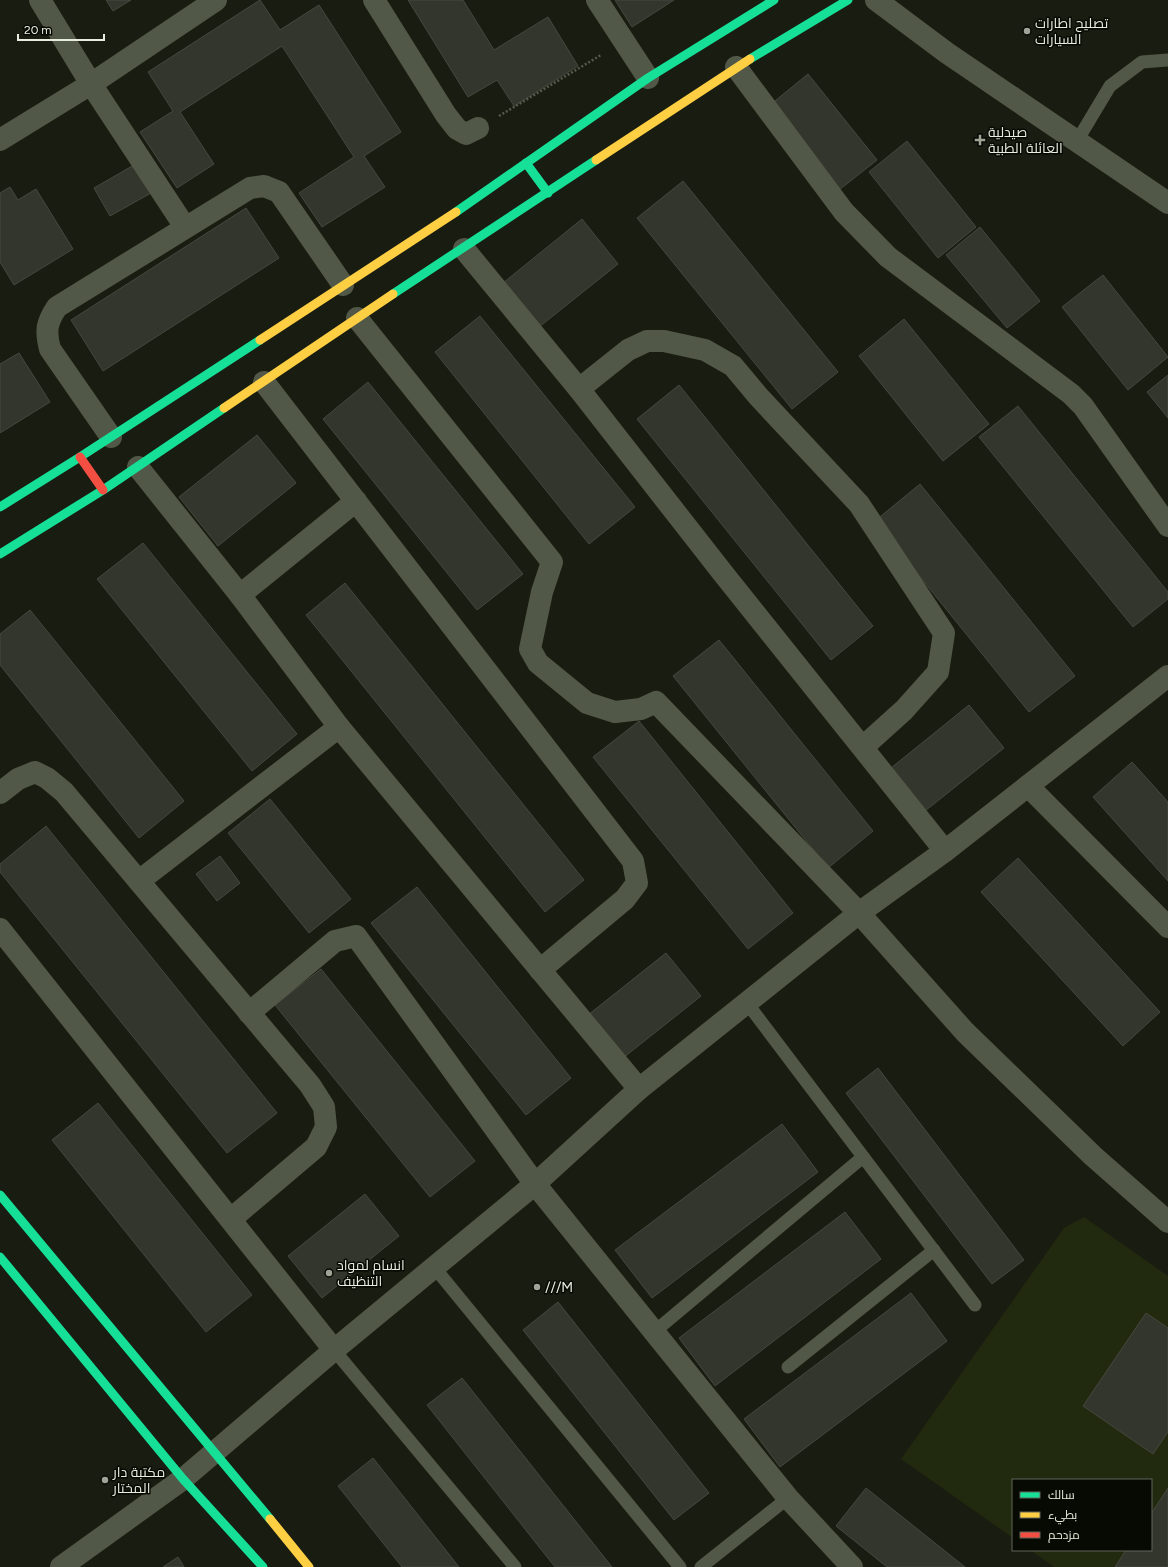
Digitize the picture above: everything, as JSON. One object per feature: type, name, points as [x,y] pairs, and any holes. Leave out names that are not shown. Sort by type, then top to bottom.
[{"type":"main road","points":[[0,507],[111,437],[444,220],[648,78],[774,0]]},
{"type":"main road","points":[[0,554],[138,467],[357,318],[464,249],[736,67],[848,0]]},
{"type":"main road","points":[[526,163],[548,193]]},
{"type":"main road","points":[[80,457],[103,490]]},
{"type":"main road","points":[[0,1195],[309,1567]]},
{"type":"main road","points":[[0,1257],[183,1480],[262,1567]]},
{"type":"street","points":[[40,0],[91,84],[185,227]]},
{"type":"street","points":[[0,140],[91,84],[216,0]]},
{"type":"street","points":[[374,0],[446,115],[457,129],[466,134],[478,128]]},
{"type":"street","points":[[597,0],[648,78]]},
{"type":"street","points":[[876,0],[947,53],[1168,203]]},
{"type":"street","points":[[736,67],[844,212],[888,257],[1071,394],[1083,406],[1168,526]]},
{"type":"street","points":[[111,437],[50,349],[46,336],[49,320],[57,306],[250,188],[264,186],[279,192],[343,285]]},
{"type":"street","points":[[464,249],[579,389],[722,572],[945,851]]},
{"type":"street","points":[[357,318],[552,562],[538,611],[530,650],[538,663],[587,703],[615,712],[641,709],[656,702],[859,913],[965,1032],[1093,1156],[1168,1222]]},
{"type":"street","points":[[579,389],[628,350],[647,341],[664,341],[706,350],[733,366],[758,396],[859,504],[944,633],[938,672],[904,710],[862,748]]},
{"type":"street","points":[[264,382],[633,861],[637,882],[625,899],[540,970]]},
{"type":"street","points":[[138,467],[240,595],[339,727],[639,1089]]},
{"type":"street","points":[[240,595],[356,501]]},
{"type":"street","points":[[61,1567],[183,1480],[334,1350],[535,1184],[639,1089],[859,913],[945,851],[1168,676]]},
{"type":"street","points":[[138,881],[339,727]]},
{"type":"street","points":[[0,793],[18,779],[35,772],[48,778],[64,792],[310,1085],[324,1107],[326,1127],[316,1147],[231,1219]]},
{"type":"street","points":[[1028,786],[1168,927]]},
{"type":"street","points":[[0,928],[334,1350]]},
{"type":"street","points":[[249,1013],[335,941],[356,936],[535,1184],[788,1498],[850,1566]]},
{"type":"lane","points":[[1077,141],[1110,86],[1142,62],[1168,60]]},
{"type":"lane","points":[[747,1003],[975,1305]]},
{"type":"lane","points":[[654,1332],[863,1157]]},
{"type":"lane","points":[[788,1367],[934,1250]]},
{"type":"lane","points":[[434,1267],[680,1567]]},
{"type":"lane","points":[[334,1350],[515,1567]]},
{"type":"lane","points":[[701,1567],[788,1498]]},
{"type":"path","points":[[478,128],[625,41]]},
{"type":"shaded area","points":[[1084,1217],[1168,1276],[1168,1567],[1054,1567],[1031,1551],[1152,1551],[1152,1479],[1012,1479],[1012,1537],[901,1459],[1064,1228]]},
{"type":"building","points":[[106,0],[131,0],[113,11]]},
{"type":"building","points":[[260,0],[280,30],[319,5],[401,132],[364,156],[385,187],[322,227],[299,193],[354,157],[282,46],[180,112],[214,164],[177,188],[140,132],[173,111],[148,72]]},
{"type":"building","points":[[408,0],[463,0],[494,50],[548,17],[578,66],[514,106],[497,80],[468,97]]},
{"type":"building","points":[[615,0],[674,0],[632,27]]},
{"type":"building","points":[[808,74],[877,160],[839,190],[770,105]]},
{"type":"building","points":[[907,141],[976,227],[938,258],[869,172]]},
{"type":"building","points":[[134,165],[151,193],[110,216],[94,188]]},
{"type":"building","points":[[683,181],[838,372],[792,409],[637,218]]},
{"type":"building","points":[[10,187],[18,200],[36,189],[73,249],[14,285],[0,262],[0,193]]},
{"type":"building","points":[[246,208],[279,258],[103,371],[71,320]]},
{"type":"building","points":[[582,219],[618,264],[539,327],[503,283]]},
{"type":"building","points":[[980,227],[1040,301],[1007,328],[946,255]]},
{"type":"building","points":[[1103,275],[1168,357],[1128,390],[1062,307]]},
{"type":"building","points":[[480,316],[635,507],[589,544],[435,352]]},
{"type":"building","points":[[904,319],[989,424],[943,461],[859,356]]},
{"type":"building","points":[[19,353],[50,402],[0,433],[0,364]]},
{"type":"building","points":[[1168,375],[1168,418],[1147,392]]},
{"type":"building","points":[[368,382],[523,574],[477,610],[323,419]]},
{"type":"building","points":[[679,385],[873,626],[831,660],[637,419]]},
{"type":"building","points":[[1018,406],[1168,592],[1168,599],[1133,627],[979,437]]},
{"type":"building","points":[[257,435],[296,483],[218,546],[179,497]]},
{"type":"building","points":[[920,484],[1075,676],[1029,712],[875,521]]},
{"type":"building","points":[[143,543],[297,734],[252,771],[97,579]]},
{"type":"building","points":[[345,583],[584,880],[545,912],[306,615]]},
{"type":"building","points":[[30,610],[184,801],[139,838],[0,665],[0,634]]},
{"type":"building","points":[[719,640],[873,831],[828,868],[673,676]]},
{"type":"building","points":[[969,705],[1004,748],[925,811],[891,768]]},
{"type":"building","points":[[639,721],[793,913],[748,949],[593,757]]},
{"type":"building","points":[[1132,762],[1168,802],[1168,881],[1093,797]]},
{"type":"building","points":[[270,799],[351,899],[309,933],[228,833]]},
{"type":"building","points":[[46,826],[277,1113],[227,1153],[0,872],[0,864]]},
{"type":"building","points":[[220,856],[240,883],[217,901],[196,874]]},
{"type":"building","points":[[1018,858],[1160,1012],[1123,1046],[981,892]]},
{"type":"building","points":[[417,887],[571,1078],[526,1115],[371,923]]},
{"type":"building","points":[[666,953],[701,996],[623,1058],[588,1015]]},
{"type":"building","points":[[321,969],[475,1161],[430,1197],[275,1005]]},
{"type":"building","points":[[878,1068],[1024,1260],[992,1284],[846,1093]]},
{"type":"building","points":[[98,1103],[252,1295],[206,1332],[52,1140]]},
{"type":"building","points":[[782,1124],[818,1172],[652,1298],[615,1250]]},
{"type":"building","points":[[365,1194],[399,1236],[322,1298],[288,1256]]},
{"type":"building","points":[[845,1212],[881,1259],[715,1386],[679,1338]]},
{"type":"building","points":[[911,1293],[947,1341],[780,1467],[744,1419]]},
{"type":"building","points":[[558,1302],[709,1493],[674,1520],[523,1330]]},
{"type":"building","points":[[1146,1313],[1168,1328],[1168,1432],[1153,1454],[1083,1406]]},
{"type":"building","points":[[462,1378],[612,1567],[555,1567],[427,1405]]},
{"type":"building","points":[[373,1458],[459,1567],[402,1567],[338,1486]]},
{"type":"building","points":[[866,1488],[965,1567],[887,1567],[836,1526]]},
{"type":"building","points":[[1168,1488],[1168,1567],[1115,1567],[1125,1551],[1152,1551],[1152,1512]]},
{"type":"building","points":[[178,1557],[184,1567],[163,1567]]},
{"type":"traffic: fast","points":[[456,212],[648,78],[774,0]]},
{"type":"traffic: fast","points":[[750,59],[848,0]]},
{"type":"traffic: fast","points":[[393,294],[596,160]]},
{"type":"traffic: fast","points":[[526,163],[548,193]]},
{"type":"traffic: fast","points":[[0,507],[260,340]]},
{"type":"traffic: fast","points":[[0,554],[103,490],[224,408]]},
{"type":"traffic: fast","points":[[0,1195],[270,1519]]},
{"type":"traffic: fast","points":[[0,1257],[183,1479],[263,1567]]},
{"type":"traffic: slow","points":[[596,160],[750,59]]},
{"type":"traffic: slow","points":[[260,340],[456,212]]},
{"type":"traffic: slow","points":[[224,408],[393,294]]},
{"type":"traffic: slow","points":[[270,1519],[309,1567]]},
{"type":"traffic: jam","points":[[80,457],[103,490]]},
{"type":"place","name":"تصليح اطارات السيارات","points":[[1027,31]]},
{"type":"place","name":"صيدلية العائلة الطبية","points":[[980,140]]},
{"type":"place","name":"انسام لمواد التنظيف","points":[[329,1273]]},
{"type":"place","name":"///M","points":[[537,1287]]},
{"type":"place","name":"مكتبة دار المختار","points":[[105,1480]]}]
